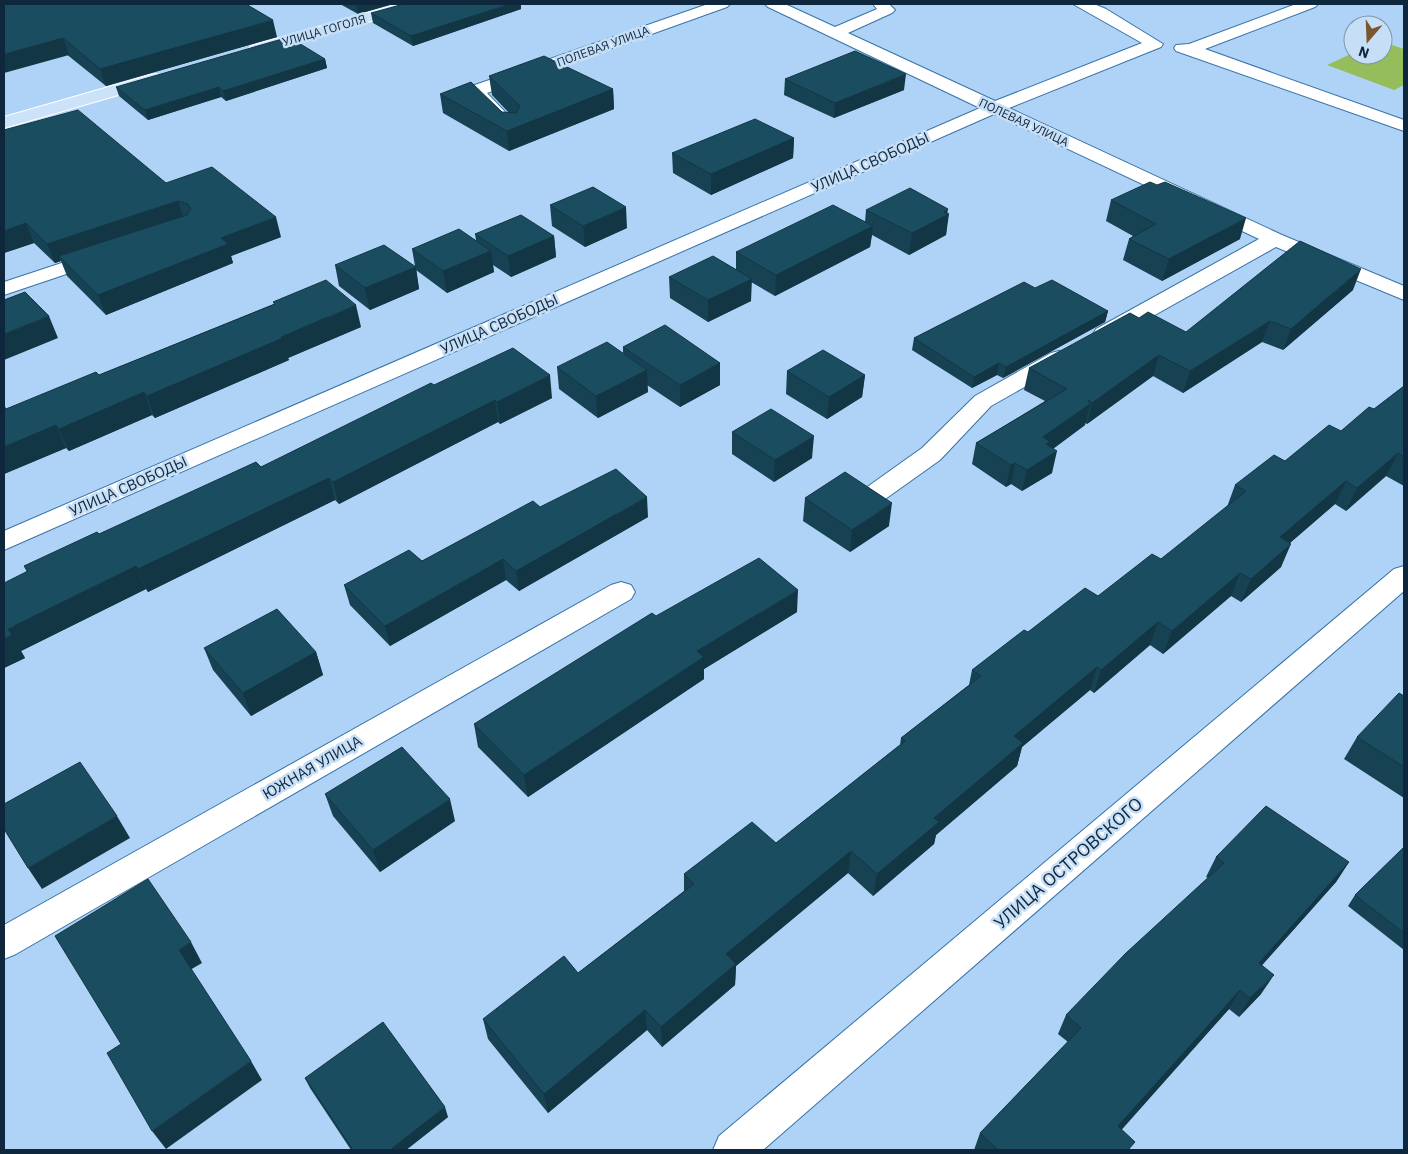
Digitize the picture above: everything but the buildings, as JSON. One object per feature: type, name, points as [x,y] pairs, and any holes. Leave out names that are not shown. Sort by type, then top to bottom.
[{"type":"main road","name":"УЛИЦА ГОГОЛЯ","points":[[243,54],[415,4]]},
{"type":"main road","points":[[4,123],[166,76]]},
{"type":"street","name":"ПОЛЕВАЯ УЛИЦА","points":[[512,128],[475,91],[722,4]]},
{"type":"street","name":"ПОЛЕВАЯ УЛИЦА","points":[[773,4],[1275,239],[1404,294]]},
{"type":"street","points":[[835,33],[887,10],[881,4]]},
{"type":"street","points":[[1081,4],[1101,12],[1156,44],[1190,49],[1404,126]]},
{"type":"street","points":[[1190,49],[1310,4]]},
{"type":"street","name":"УЛИЦА СВОБОДЫ","points":[[4,541],[994,108],[1156,44]]},
{"type":"street","points":[[872,496],[931,454],[982,401],[1275,239]]},
{"type":"street","points":[[4,289],[122,250]]},
{"type":"street","name":"УЛИЦА ОСТРОВСКОГО","points":[[732,1150],[1404,576]]},
{"type":"street","name":"ЮЖНАЯ УЛИЦА","points":[[4,943],[621,592]]},
{"type":"green space","points":[[1393,45],[1404,49],[1404,85],[1394,90],[1327,65],[1343,58],[1343,65],[1393,65]]}]
